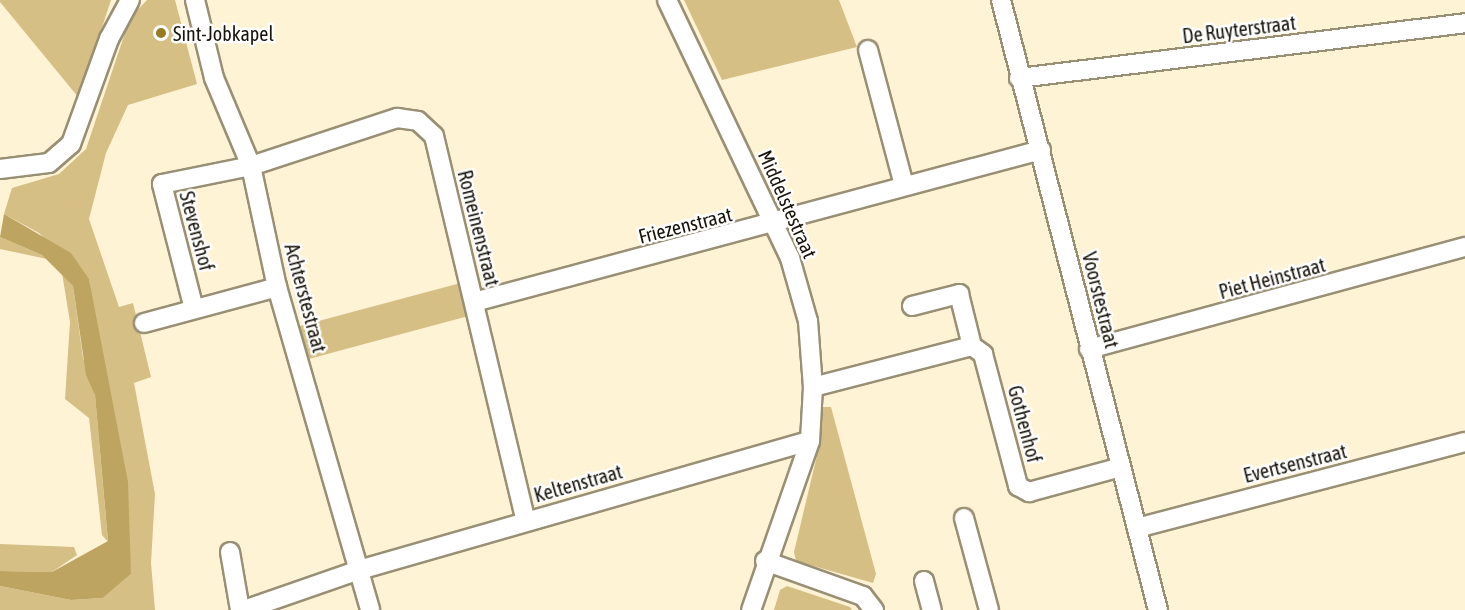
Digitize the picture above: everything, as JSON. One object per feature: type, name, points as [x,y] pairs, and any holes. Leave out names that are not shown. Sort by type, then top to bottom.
[{"type":"street","points":[[0,169],[49,163],[71,144],[112,29],[130,0]]},
{"type":"street","name":"Achterstestraat","points":[[195,0],[214,78],[251,166],[278,287],[370,610]]},
{"type":"street","name":"Middelstestraat","points":[[667,0],[775,225],[808,321],[813,387],[810,441],[765,561],[751,610]]},
{"type":"street","name":"Voorstestraat","points":[[1001,0],[1019,78],[1041,150],[1089,349],[1158,610]]},
{"type":"street","name":"De Ruyterstraat","points":[[1019,78],[1465,23]]},
{"type":"street","points":[[868,50],[904,185]]},
{"type":"street","name":"Romeinenstraat","points":[[251,166],[397,118],[418,121],[434,136],[526,521]]},
{"type":"street","name":"Friezenstraat","points":[[474,302],[775,225],[827,204],[1041,150]]},
{"type":"street","name":"Stevenshof","points":[[194,309],[162,184],[251,166]]},
{"type":"street","name":"Piet Heinstraat","points":[[1089,349],[1465,247]]},
{"type":"street","points":[[144,323],[278,287]]},
{"type":"street","name":"Gothenhof","points":[[912,306],[959,294],[972,346],[983,354],[1018,486],[1029,492],[1121,467]]},
{"type":"street","points":[[813,387],[972,346]]},
{"type":"street","name":"Keltenstraat","points":[[242,610],[359,570],[810,441]]},
{"type":"street","name":"Evertsenstraat","points":[[1137,528],[1465,442]]},
{"type":"street","points":[[964,518],[989,610]]},
{"type":"street","points":[[230,552],[242,610]]},
{"type":"street","points":[[765,561],[863,596],[874,610]]},
{"type":"street","points":[[924,581],[932,610]]},
{"type":"shaded area","points":[[0,0],[111,0],[79,98],[0,2]]},
{"type":"shaded area","points":[[147,0],[175,0],[197,84],[128,105],[106,153],[89,219],[119,307],[133,303],[151,377],[134,383],[155,494],[151,563],[155,610],[0,610],[0,586],[71,600],[103,598],[131,574],[89,279],[39,233],[4,214],[12,188],[59,174],[86,149],[130,18]]},
{"type":"shaded area","points":[[684,0],[839,0],[857,47],[722,80]]},
{"type":"shaded area","points":[[4,214],[71,253],[89,279],[128,482],[131,574],[103,598],[71,600],[0,586],[0,571],[52,572],[108,541],[95,395],[86,375],[73,286],[42,255],[0,237]]},
{"type":"shaded area","points":[[0,237],[42,255],[47,259],[0,249]]},
{"type":"shaded area","points":[[62,273],[73,286],[83,358],[95,395],[108,542],[102,535],[89,418],[65,399],[70,322]]},
{"type":"shaded area","points":[[468,281],[477,314],[307,359],[298,327]]},
{"type":"shaded area","points":[[822,407],[831,407],[876,574],[873,583],[796,561],[794,552],[819,447]]},
{"type":"shaded area","points":[[0,544],[74,547],[77,555],[52,572],[0,571]]},
{"type":"shaded area","points":[[787,586],[850,607],[852,610],[774,610],[780,590]]},
{"type":"place","name":"Sint-Jobkapel","points":[[161,33]]}]
